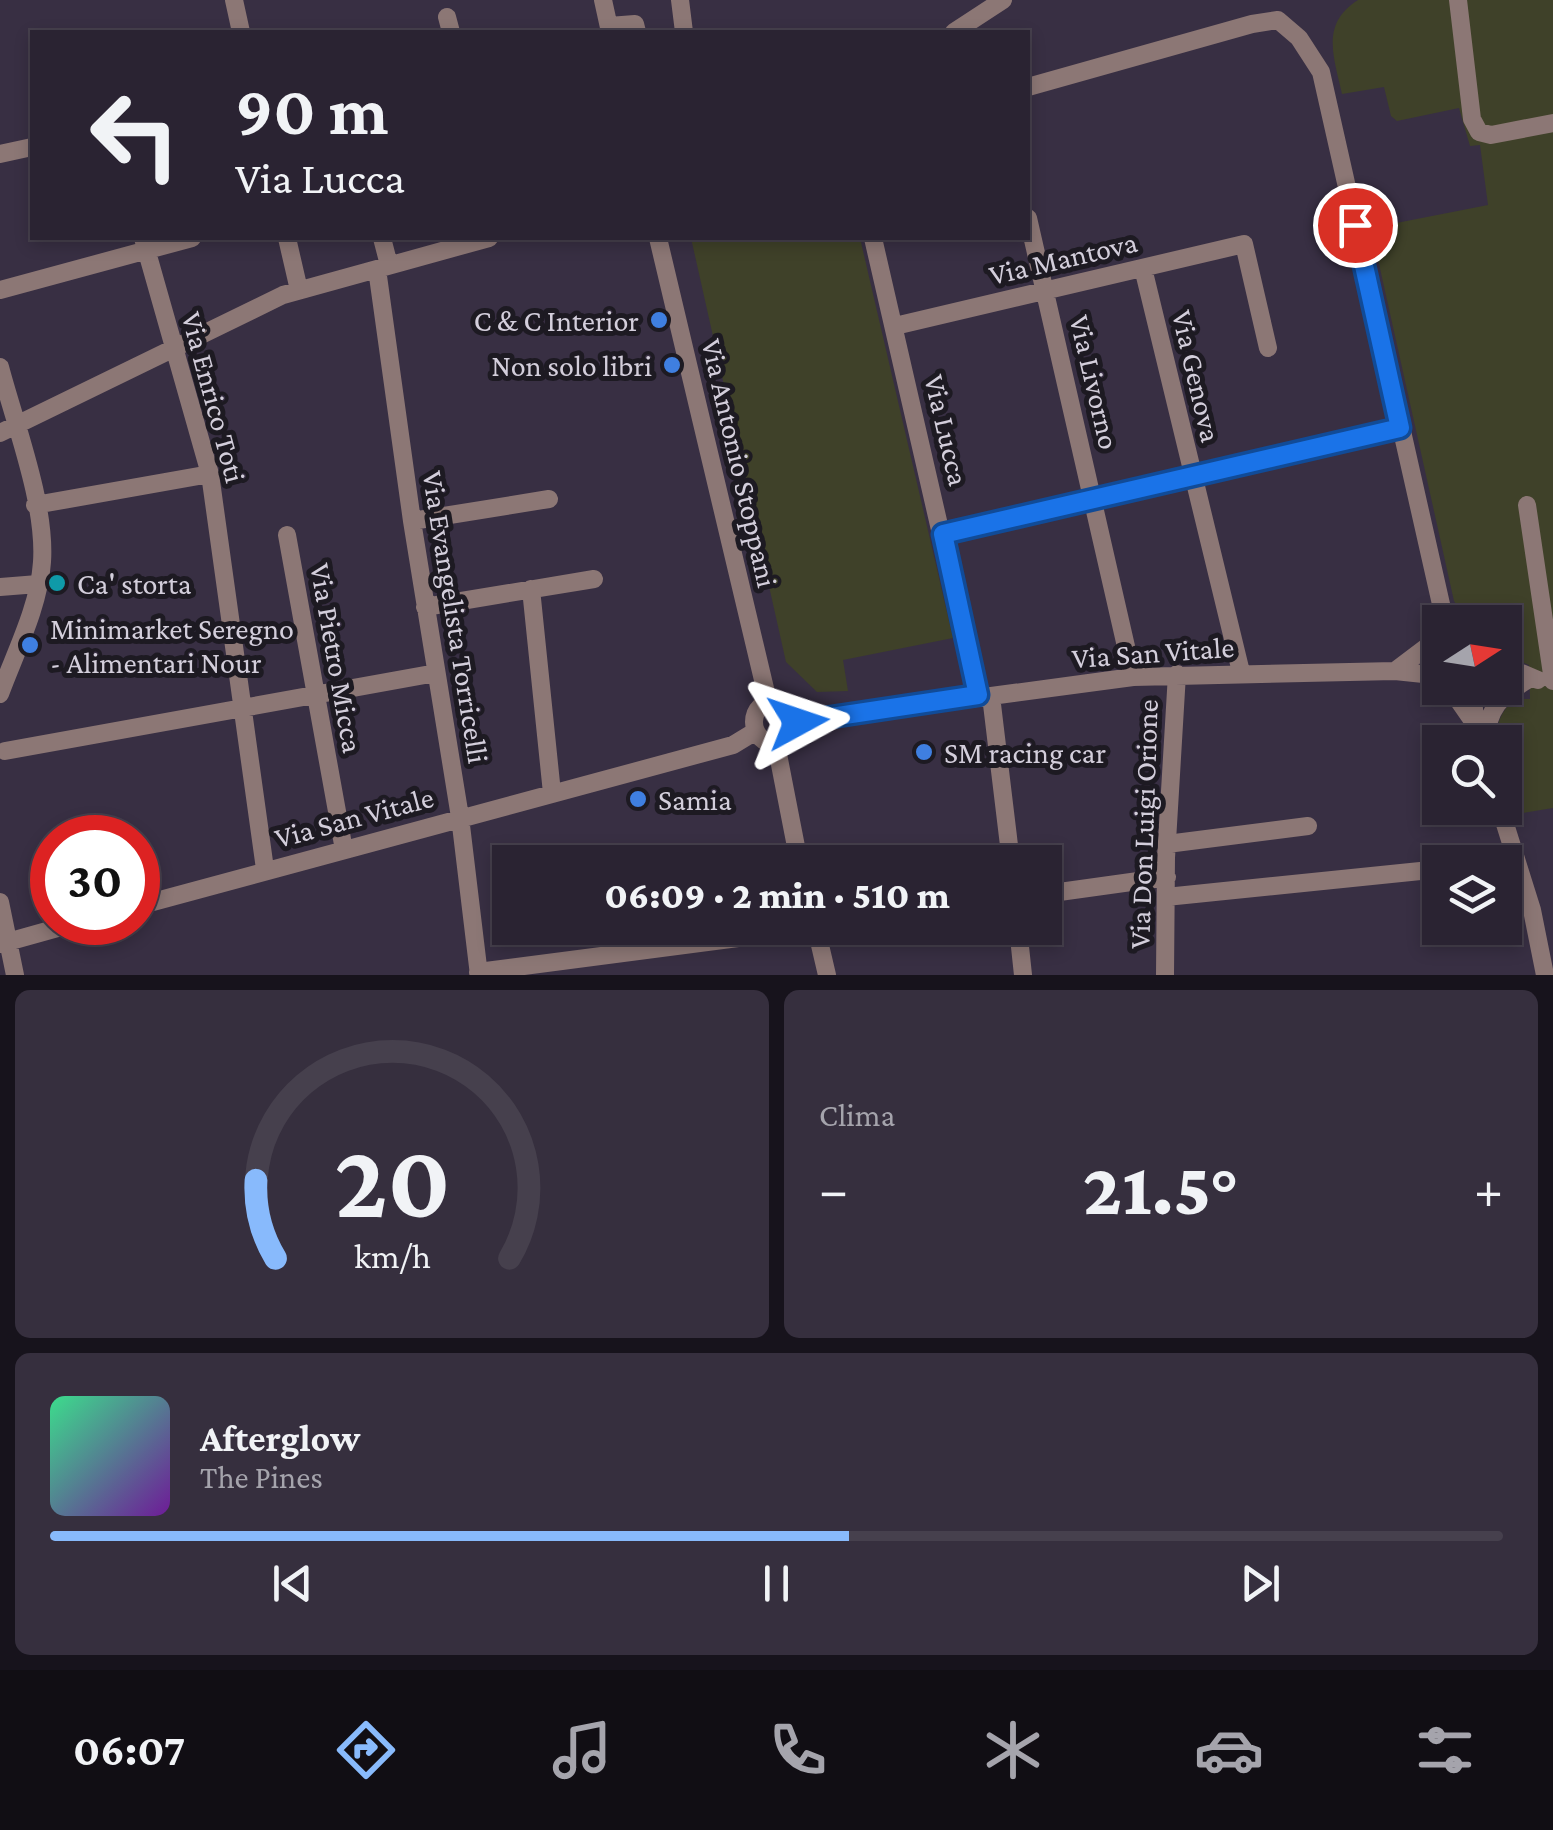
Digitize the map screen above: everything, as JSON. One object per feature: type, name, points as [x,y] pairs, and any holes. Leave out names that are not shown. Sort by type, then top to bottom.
[{"type":"street","points":[[234,0],[242,30]]},
{"type":"street","points":[[603,0],[610,29],[635,24],[636,30]]},
{"type":"street","points":[[680,0],[684,30]]},
{"type":"street","points":[[981,23],[1002,0]]},
{"type":"street","points":[[1458,0],[1472,119],[1479,132],[1491,135],[1553,123]]},
{"type":"street","points":[[1030,86],[1278,20],[1299,38],[1321,72],[1444,605]]},
{"type":"street","points":[[0,154],[30,147]]},
{"type":"street","name":"Via Livorno","points":[[1030,226],[1133,677]]},
{"type":"street","points":[[0,290],[144,244],[176,240]]},
{"type":"street","points":[[287,240],[299,290]]},
{"type":"street","name":"Via Evangelista Torricelli","points":[[382,240],[412,521],[460,817],[478,974]]},
{"type":"street","points":[[8,430],[171,348],[299,290],[482,240]]},
{"type":"street","name":"Via Antonio Stoppani","points":[[658,240],[768,701]]},
{"type":"street","name":"Via Lucca","points":[[874,240],[984,695],[1008,845]]},
{"type":"street","name":"Via Enrico Toti","points":[[144,244],[210,474],[265,869]]},
{"type":"street","name":"Via Mantova","points":[[895,326],[1244,244],[1268,348]]},
{"type":"street","name":"Via Genova","points":[[1143,268],[1241,672]]},
{"type":"street","points":[[0,367],[8,430],[35,505],[42,561],[38,584],[0,694]]},
{"type":"street","points":[[943,534],[1400,428]]},
{"type":"street","points":[[35,505],[210,474]]},
{"type":"street","points":[[412,521],[549,499]]},
{"type":"street","points":[[1522,676],[1553,681],[1527,505]]},
{"type":"street","name":"Via Pietro Micca","points":[[287,535],[344,850]]},
{"type":"street","points":[[425,607],[594,579]]},
{"type":"street","points":[[0,586],[38,584]]},
{"type":"street","points":[[531,590],[552,793]]},
{"type":"street","points":[[1395,671],[1422,652]]},
{"type":"street","name":"Via San Vitale","points":[[798,722],[1133,677],[1241,672],[1395,671],[1422,675]]},
{"type":"street","points":[[5,751],[436,673]]},
{"type":"street","name":"Via Don Luigi Orione","points":[[1165,975],[1167,844],[1177,674]]},
{"type":"street","points":[[1486,725],[1498,698],[1529,679]]},
{"type":"street","points":[[768,701],[788,704],[798,722],[790,739],[776,744],[767,742],[756,731],[754,715],[768,701]]},
{"type":"street","name":"Via San Vitale","points":[[160,900],[733,745],[756,731]]},
{"type":"street","points":[[776,744],[796,845]]},
{"type":"street","points":[[1505,825],[1532,910],[1545,975]]},
{"type":"street","points":[[1167,844],[1308,826]]},
{"type":"street","points":[[1166,897],[1422,872]]},
{"type":"street","points":[[1062,892],[1167,877]]},
{"type":"street","points":[[0,902],[4,943],[14,975]]},
{"type":"street","points":[[4,943],[30,936]]},
{"type":"street","points":[[478,974],[691,945]]},
{"type":"street","points":[[820,945],[827,975]]},
{"type":"street","points":[[1020,945],[1024,975]]},
{"type":"green space","points":[[1358,0],[1553,0],[1553,808],[1522,813],[1522,725],[1498,725],[1510,705],[1522,705],[1522,699],[1530,699],[1529,665],[1522,662],[1522,605],[1457,605],[1454,601],[1371,228],[1488,205],[1480,145],[1470,146],[1459,108],[1397,121],[1391,116],[1384,87],[1342,94],[1333,42],[1338,20]]},
{"type":"green space","points":[[691,240],[860,240],[953,638],[843,660],[848,691],[817,692],[786,662]]},
{"type":"place","name":"C & C Interior","points":[[659,320]]},
{"type":"place","name":"Non solo libri","points":[[672,365]]},
{"type":"place","name":"Ca' storta","points":[[57,583]]},
{"type":"place","name":"Minimarket Seregno - Alimentari Nour","points":[[30,645]]},
{"type":"place","name":"SM racing car","points":[[924,752]]},
{"type":"place","name":"Samia","points":[[638,799]]},
{"type":"route","points":[[798,722],[978,695],[943,534],[1400,428],[1355,225]]}]
